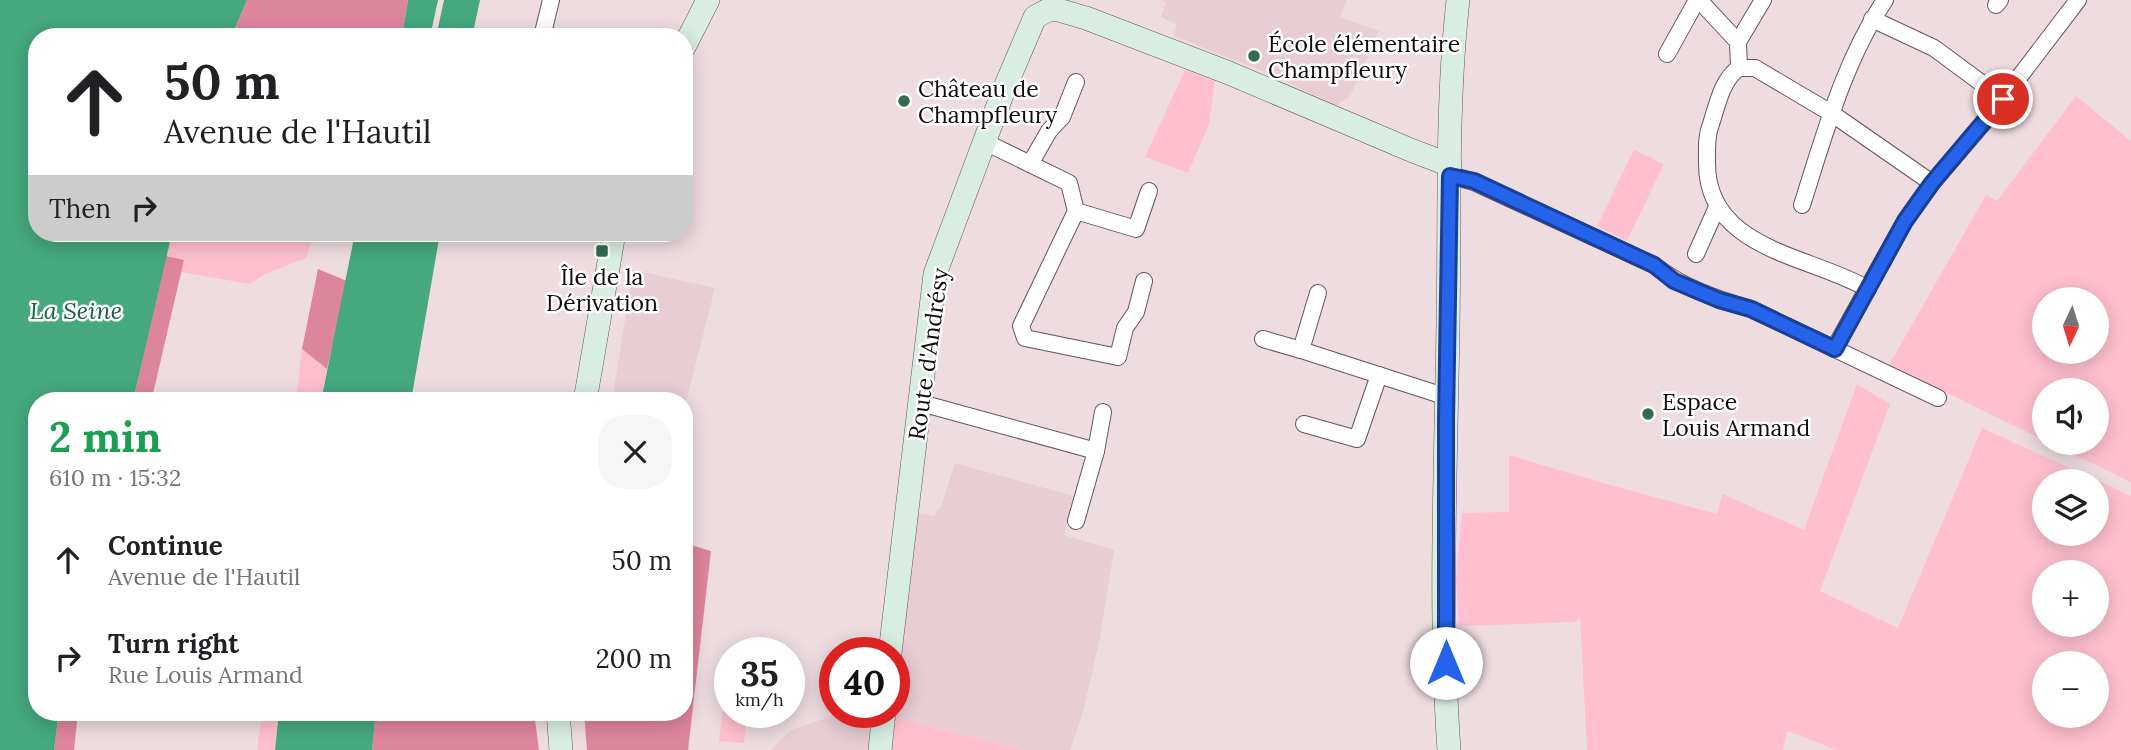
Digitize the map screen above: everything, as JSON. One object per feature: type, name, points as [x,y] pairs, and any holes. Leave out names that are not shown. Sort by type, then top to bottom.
[{"type":"street","points":[[544,28],[551,0]]},
{"type":"street","points":[[685,28],[699,0]]},
{"type":"street","points":[[693,29],[708,0]]},
{"type":"street","points":[[1028,0],[1029,28]]},
{"type":"street","points":[[1037,0],[1229,73],[1413,151],[1654,265],[1674,281],[1719,300],[1751,309],[1938,398]]},
{"type":"street","points":[[1449,750],[1445,561],[1450,170],[1458,0]]},
{"type":"street","points":[[1667,54],[1698,0],[1738,42]]},
{"type":"street","points":[[1740,68],[1738,42],[1763,0]]},
{"type":"street","points":[[1802,205],[1831,113],[1872,19],[1885,0]]},
{"type":"street","points":[[1835,349],[1905,221],[1932,183],[2003,99],[2068,3]]},
{"type":"street","points":[[1029,28],[1035,17],[1042,12],[1060,9]]},
{"type":"street","points":[[1872,19],[1934,48],[2003,99]]},
{"type":"street","name":"Route d'Andrésy","points":[[892,637],[935,274],[1029,28]]},
{"type":"street","points":[[1868,289],[1835,272],[1764,246],[1740,231],[1717,207],[1707,178],[1708,132],[1730,75],[1740,68],[1755,68],[1831,113],[1932,183]]},
{"type":"street","points":[[1030,164],[1049,131],[1062,117],[1076,82]]},
{"type":"street","points":[[985,142],[1069,183],[1076,211],[1021,326],[1025,338],[1118,357],[1125,328],[1136,312],[1144,281]]},
{"type":"street","points":[[1076,211],[1136,229],[1149,191]]},
{"type":"street","points":[[1696,254],[1717,207]]},
{"type":"street","points":[[587,392],[612,242]]},
{"type":"street","points":[[600,392],[624,242]]},
{"type":"street","points":[[1301,350],[1318,293]]},
{"type":"street","points":[[1263,339],[1447,397]]},
{"type":"street","points":[[1304,424],[1357,439],[1379,375]]},
{"type":"street","points":[[921,403],[1096,451]]},
{"type":"street","points":[[1076,521],[1096,451],[1103,412]]},
{"type":"street","points":[[559,721],[561,750]]},
{"type":"street","points":[[880,750],[882,728]]},
{"type":"shaded area","points":[[247,0],[408,0],[403,28],[235,28]]},
{"type":"shaded area","points":[[1162,0],[1347,0],[1340,17],[1379,31],[1351,95],[1336,106],[1275,76],[1173,36],[1177,25],[1161,17],[1166,3]]},
{"type":"shaded area","points":[[1185,70],[1215,81],[1209,124],[1188,173],[1145,157]]},
{"type":"shaded area","points":[[2076,96],[2131,141],[2131,482],[2109,469],[2075,455],[2109,455],[2109,378],[2032,378],[2032,434],[1889,365],[1986,195],[1997,201]]},
{"type":"shaded area","points":[[1634,150],[1664,164],[1627,241],[1597,226]]},
{"type":"shaded area","points":[[170,242],[311,242],[306,258],[265,274],[250,284],[181,272],[184,260],[166,256]]},
{"type":"shaded area","points":[[166,256],[184,260],[153,392],[135,392]]},
{"type":"shaded area","points":[[318,269],[347,281],[327,369],[302,349]]},
{"type":"shaded area","points":[[633,270],[715,288],[689,392],[613,392]]},
{"type":"shaded area","points":[[302,349],[327,369],[323,392],[297,392]]},
{"type":"shaded area","points":[[1857,384],[1890,404],[1820,591],[1898,628],[1982,428],[2032,451],[2032,455],[2041,455],[2072,469],[2032,469],[2032,546],[2109,546],[2109,486],[2131,496],[2131,750],[1837,750],[1787,731],[1783,750],[1587,750],[1580,614],[1577,622],[1459,626],[1456,580],[1462,513],[1509,512],[1509,455],[1717,514],[1722,494],[1804,530]]},
{"type":"shaded area","points":[[955,463],[1073,496],[1064,535],[1114,550],[1100,638],[1082,716],[1070,750],[1024,750],[910,721],[910,637],[899,637],[915,513],[934,516],[942,504]]},
{"type":"shaded area","points":[[693,546],[711,551],[693,707]]},
{"type":"shaded area","points":[[819,720],[819,728],[872,728],[870,750],[770,750],[791,730],[805,728],[805,725]]},
{"type":"shaded area","points":[[58,721],[77,721],[74,750],[54,750]]},
{"type":"shaded area","points":[[261,721],[278,721],[275,750],[257,750]]},
{"type":"shaded area","points":[[375,721],[535,721],[539,750],[372,750]]},
{"type":"shaded area","points":[[585,721],[691,721],[688,750],[587,750]]},
{"type":"shaded area","points":[[910,721],[1024,750],[888,750],[889,728],[910,728]]},
{"type":"shaded area","points":[[721,728],[745,728],[744,743],[719,741]]},
{"type":"water","name":"La Seine","points":[[0,0],[247,0],[235,28],[28,28],[28,242],[170,242],[135,392],[28,392],[28,721],[58,721],[54,750],[0,750]]},
{"type":"water","points":[[408,0],[438,0],[432,28],[403,28]]},
{"type":"water","points":[[444,0],[480,0],[474,28],[438,28]]},
{"type":"water","points":[[353,242],[438,242],[413,392],[323,392]]},
{"type":"water","points":[[278,721],[375,721],[372,750],[275,750]]},
{"type":"place","name":"École élémentaire Champfleury","points":[[1254,56]]},
{"type":"place","name":"Château de Champfleury","points":[[904,101]]},
{"type":"place","name":"Île de la Dérivation","points":[[602,251]]},
{"type":"place","name":"Espace Louis Armand","points":[[1648,414]]},
{"type":"route","points":[[1446,663],[1450,176],[1474,181],[1654,265],[1674,281],[1719,300],[1751,309],[1835,349],[1905,221],[1932,183],[2003,99]]}]
